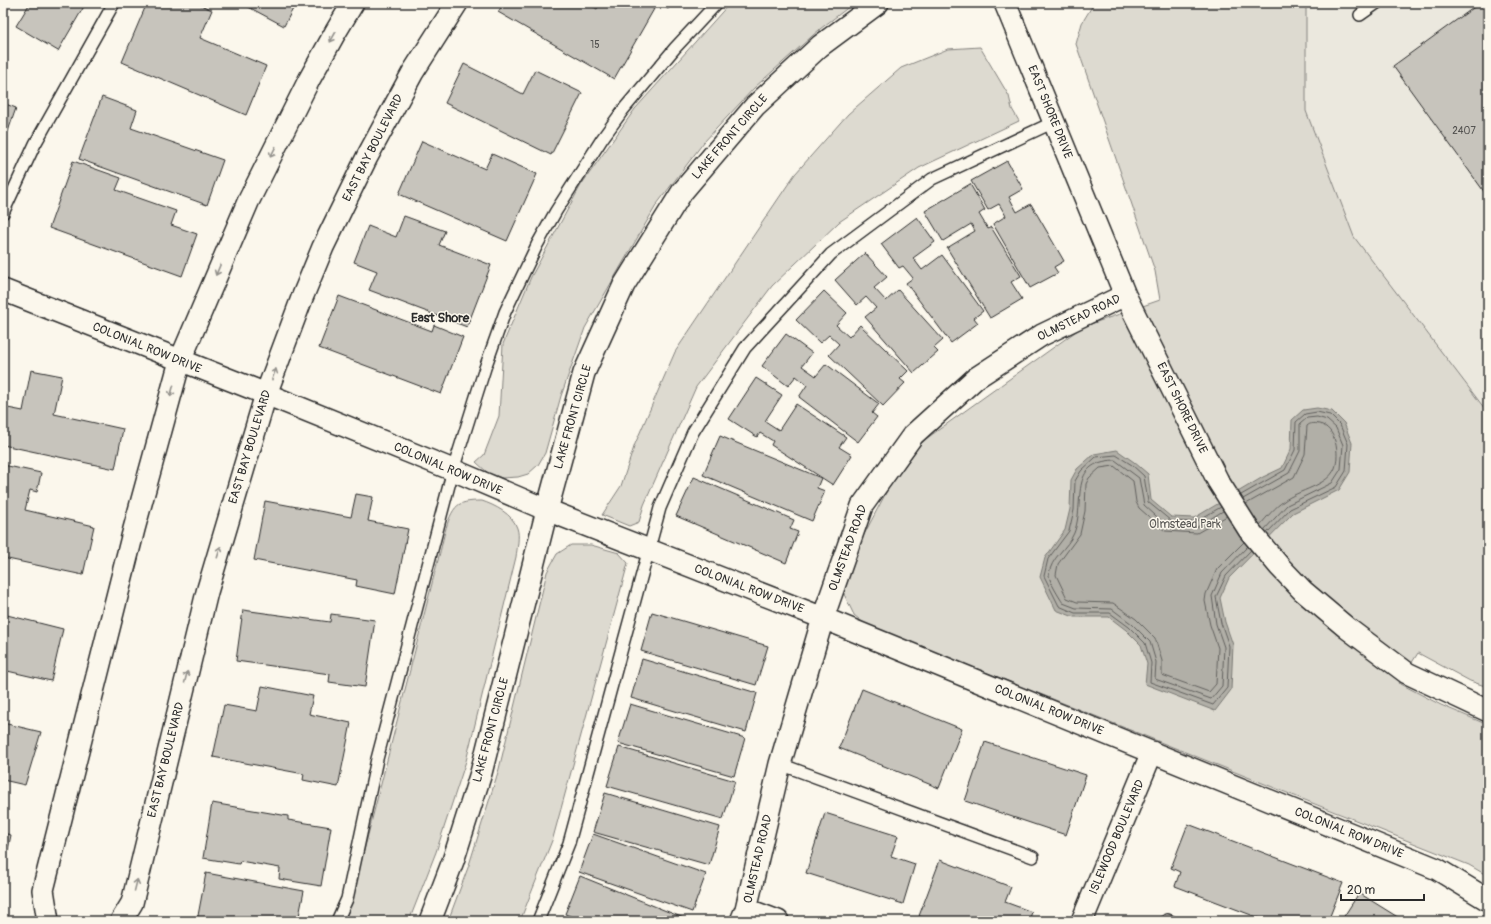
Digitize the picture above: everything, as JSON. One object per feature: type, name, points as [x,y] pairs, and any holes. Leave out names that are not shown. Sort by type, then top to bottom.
[{"type":"street","points":[[48,921],[42,890],[132,537],[180,361],[248,202],[317,67],[353,3]]},
{"type":"street","name":"EAST BAY BOULEVARD","points":[[121,921],[132,903],[207,592],[266,394],[323,247],[367,157],[413,72],[457,3]]},
{"type":"street","name":"LAKE FRONT CIRCLE","points":[[430,921],[453,861],[481,773],[547,510],[584,373],[624,285],[682,192],[755,106],[820,46],[878,3]]},
{"type":"street","name":"EAST SHORE DRIVE","points":[[1005,3],[1125,295],[1218,481],[1249,530],[1280,567],[1304,591],[1347,628],[1408,673],[1488,710]]},
{"type":"street","name":"COLONIAL ROW DRIVE","points":[[3,290],[266,394],[547,510],[823,618],[1437,869],[1488,900]]},
{"type":"street","name":"OLMSTEAD ROAD","points":[[744,915],[780,764],[823,618],[862,506],[913,435],[976,378],[1042,335],[1125,295]]},
{"type":"street","name":"ISLEWOOD BOULEVARD","points":[[1082,921],[1152,752]]},
{"type":"street","points":[[744,915],[778,921]]},
{"type":"lane","points":[[3,213],[35,144],[114,3]]},
{"type":"lane","points":[[337,921],[347,899],[377,759],[453,470],[494,340],[520,279],[556,210],[602,139],[623,110],[675,48],[717,3]]},
{"type":"lane","points":[[1360,15],[1377,3]]},
{"type":"lane","points":[[538,921],[569,843],[660,508],[693,432],[745,348],[831,254],[932,179],[1054,122]]},
{"type":"lane","points":[[780,764],[1033,857]]},
{"type":"shaded area","points":[[1306,3],[1488,3],[1488,413],[1354,237],[1306,111]]},
{"type":"green space","points":[[730,3],[854,3],[820,29],[754,88],[704,142],[657,204],[585,328],[561,396],[545,453],[538,465],[528,474],[518,477],[502,478],[488,473],[476,462],[484,455],[499,416],[503,344],[531,277],[581,185],[635,109]]},
{"type":"green space","name":"Olmstead Park","points":[[1094,3],[1306,3],[1306,111],[1354,237],[1488,413],[1488,687],[1470,681],[1418,653],[1399,683],[1441,705],[1488,725],[1488,876],[1469,865],[866,625],[854,615],[843,592],[849,563],[888,489],[923,441],[1082,327],[1160,300],[1155,271],[1076,44],[1082,23]]},
{"type":"green space","points":[[980,47],[1009,96],[1012,109],[1019,121],[919,168],[839,222],[772,286],[696,387],[644,505],[639,522],[629,526],[602,515],[621,486],[635,444],[675,352],[795,174],[848,114],[901,68],[948,49]]},
{"type":"green space","points":[[482,501],[492,505],[512,518],[518,531],[518,546],[466,761],[436,852],[409,921],[343,921],[353,894],[446,528],[452,513],[460,504]]},
{"type":"green space","points":[[571,545],[591,545],[619,553],[628,563],[553,838],[520,921],[448,921],[469,865],[499,769],[547,572],[557,554]]},
{"type":"water","points":[[1317,408],[1332,411],[1344,423],[1352,443],[1350,472],[1339,490],[1293,513],[1229,578],[1220,598],[1225,622],[1233,645],[1231,690],[1215,711],[1145,684],[1147,664],[1141,645],[1126,630],[1109,617],[1074,617],[1056,610],[1040,577],[1045,558],[1065,530],[1070,509],[1071,480],[1077,469],[1094,454],[1117,450],[1148,474],[1151,500],[1171,517],[1194,518],[1263,477],[1282,468],[1291,449],[1292,420],[1303,410]]},
{"type":"building","points":[[30,3],[86,3],[58,51],[16,26]]},
{"type":"building","points":[[147,3],[196,3],[212,10],[200,38],[266,66],[246,115],[122,62]]},
{"type":"building","points":[[241,3],[296,3],[284,26]]},
{"type":"building","points":[[504,3],[587,3],[597,9],[600,3],[644,3],[654,9],[614,79],[498,12]]},
{"type":"building","points":[[660,3],[673,3],[668,9]]},
{"type":"building","points":[[1480,3],[1488,3],[1488,197],[1393,66]]},
{"type":"building","points":[[464,64],[523,94],[535,70],[582,93],[551,155],[445,103]]},
{"type":"building","points":[[102,97],[137,110],[131,128],[223,160],[207,205],[79,159]]},
{"type":"building","points":[[3,103],[16,108],[3,146]]},
{"type":"building","points":[[422,141],[485,169],[492,154],[537,174],[507,241],[399,194]]},
{"type":"building","points":[[73,161],[121,178],[116,190],[176,211],[171,225],[197,234],[182,276],[49,228]]},
{"type":"building","points":[[1007,161],[1023,189],[1009,197],[1017,212],[1031,204],[1064,261],[1054,267],[1058,273],[1030,288],[993,224],[1006,216],[999,204],[988,210],[971,181]]},
{"type":"building","points":[[970,184],[985,210],[979,214],[988,229],[991,227],[1021,276],[1011,282],[1022,299],[990,318],[947,248],[975,231],[971,224],[943,241],[925,211]]},
{"type":"building","points":[[404,216],[445,231],[439,245],[491,265],[467,327],[369,290],[377,271],[354,262],[368,226],[396,237]]},
{"type":"building","points":[[917,217],[935,242],[913,258],[922,270],[942,255],[983,311],[974,318],[978,323],[951,343],[906,283],[913,278],[903,266],[899,268],[881,244]]},
{"type":"building","points":[[865,253],[887,277],[874,288],[886,301],[898,290],[943,340],[934,348],[938,352],[914,373],[865,317],[876,308],[866,297],[857,305],[835,280]]},
{"type":"building","points":[[824,291],[847,313],[836,325],[849,337],[860,325],[908,371],[900,379],[905,383],[883,406],[829,355],[839,344],[829,335],[820,343],[796,320]]},
{"type":"building","points":[[339,296],[432,331],[434,325],[463,337],[441,394],[319,348]]},
{"type":"building","points":[[786,334],[812,353],[802,366],[816,376],[826,364],[879,404],[872,413],[877,417],[858,442],[799,397],[807,385],[796,376],[788,386],[762,366]]},
{"type":"building","points":[[31,370],[62,376],[54,414],[123,429],[115,469],[3,445],[3,407],[23,411]]},
{"type":"building","points":[[756,378],[782,395],[765,421],[779,430],[796,404],[846,437],[839,447],[852,455],[833,485],[771,445],[773,441],[760,433],[757,437],[729,419]]},
{"type":"building","points":[[720,436],[821,478],[817,488],[825,491],[812,521],[703,475]]},
{"type":"building","points":[[3,465],[41,473],[37,492],[30,490],[25,510],[94,526],[83,575],[3,558]]},
{"type":"building","points":[[694,477],[794,520],[790,529],[798,532],[786,563],[676,516]]},
{"type":"building","points":[[356,494],[373,497],[368,521],[408,529],[395,594],[356,586],[357,580],[254,560],[265,501],[351,517]]},
{"type":"building","points":[[243,610],[330,622],[331,614],[375,620],[365,687],[329,682],[330,674],[236,661]]},
{"type":"building","points":[[652,612],[768,646],[756,685],[641,651]]},
{"type":"building","points":[[3,614],[63,629],[51,681],[3,670]]},
{"type":"building","points":[[642,659],[757,693],[746,732],[631,698]]},
{"type":"building","points":[[262,686],[313,696],[309,714],[351,723],[338,787],[303,780],[304,774],[213,757],[224,705],[257,711]]},
{"type":"building","points":[[862,689],[962,729],[939,788],[839,748]]},
{"type":"building","points":[[630,704],[745,738],[734,776],[618,743]]},
{"type":"building","points":[[3,723],[41,732],[25,785],[3,780]]},
{"type":"building","points":[[985,742],[1086,775],[1066,835],[965,801]]},
{"type":"building","points":[[619,747],[735,781],[723,819],[607,786]]},
{"type":"building","points":[[605,793],[720,827],[709,865],[593,832]]},
{"type":"building","points":[[212,803],[288,816],[288,820],[331,827],[321,886],[279,879],[280,868],[240,861],[239,864],[203,858]]},
{"type":"building","points":[[825,813],[898,836],[891,856],[915,864],[903,904],[806,873]]},
{"type":"building","points":[[1188,824],[1343,883],[1328,921],[1267,921],[1175,886],[1180,872],[1171,868]]},
{"type":"building","points":[[3,833],[11,835],[3,874]]},
{"type":"building","points":[[593,834],[706,874],[692,912],[579,872]]},
{"type":"building","points":[[940,860],[1011,887],[1005,902],[1032,912],[1029,921],[932,921],[919,916]]},
{"type":"building","points":[[206,873],[304,891],[298,921],[197,921]]},
{"type":"building","points":[[580,876],[691,921],[583,921],[565,914]]},
{"type":"building","points":[[1359,893],[1404,921],[1341,921]]},
{"type":"district","name":"East Shore","points":[[440,318]]}]
